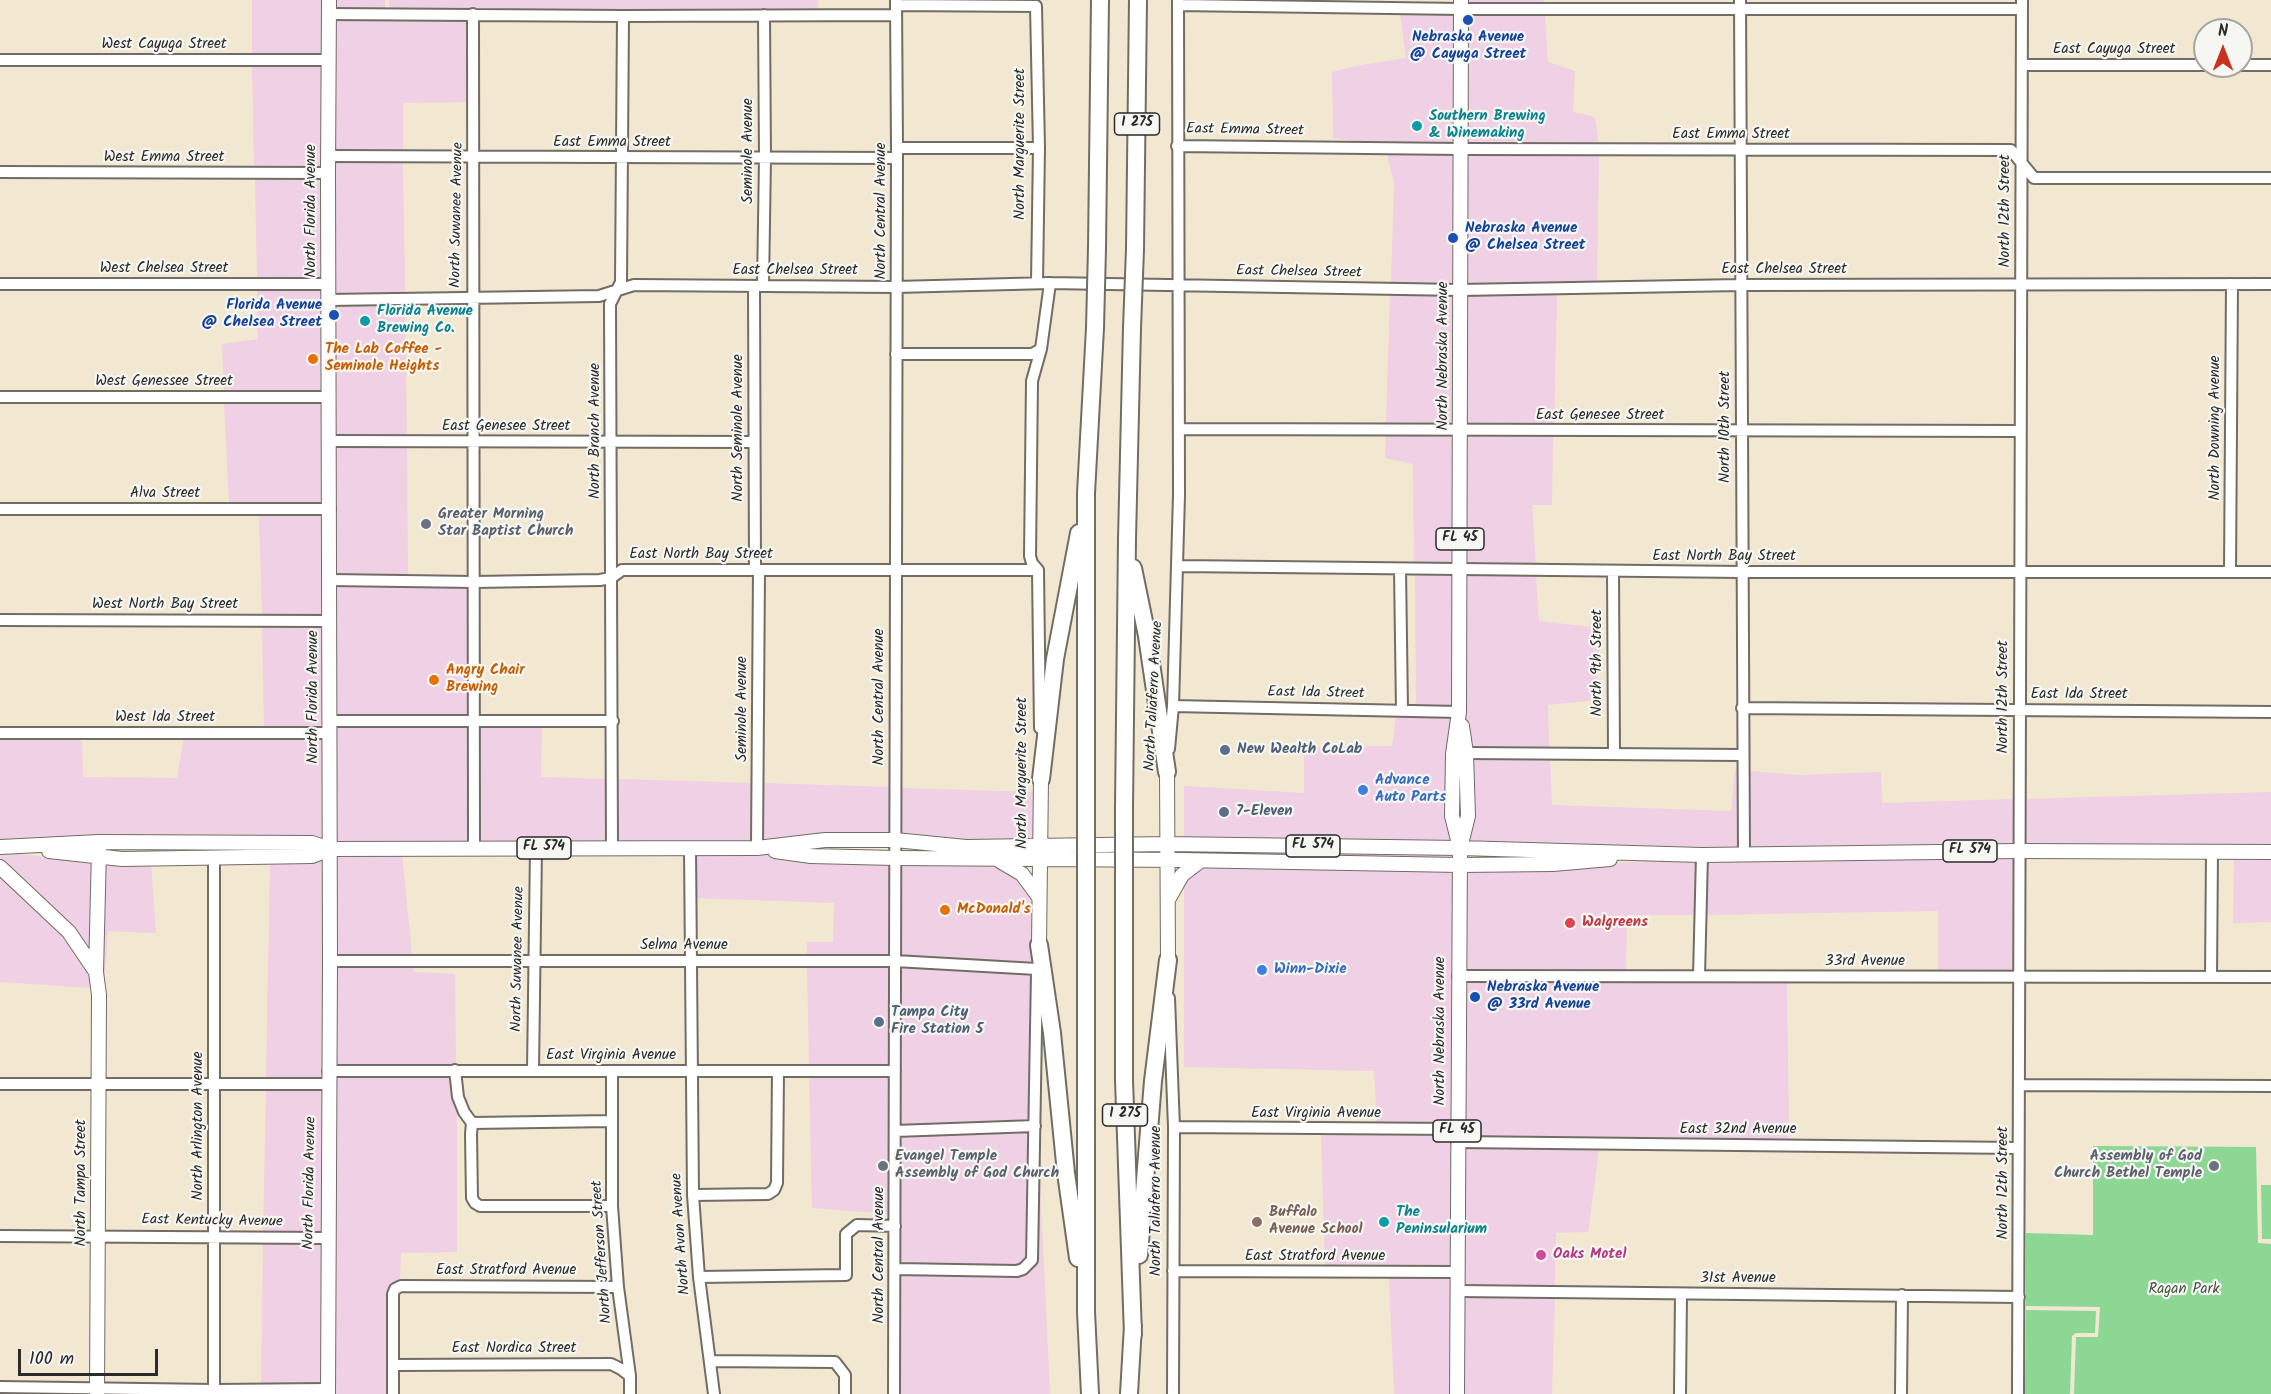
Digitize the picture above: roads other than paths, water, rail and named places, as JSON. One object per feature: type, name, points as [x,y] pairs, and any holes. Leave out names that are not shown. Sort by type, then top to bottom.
[{"type":"highway","name":"I 275","points":[[1090,1394],[1086,1312],[1086,494],[1095,328],[1100,0]]},
{"type":"highway","name":"I 275","points":[[1130,1394],[1133,1335],[1124,1080],[1124,807],[1138,0]]},
{"type":"highway","points":[[1041,779],[1055,659],[1086,494]]},
{"type":"highway","points":[[1127,539],[1145,627],[1167,772]]},
{"type":"highway","points":[[1039,945],[1053,1033],[1065,1173],[1086,1312]]},
{"type":"highway","points":[[1133,1335],[1153,1081],[1168,960]]},
{"type":"main road","name":"North Nebraska Avenue","points":[[1460,848],[1468,816],[1466,753],[1460,712],[1461,5]]},
{"type":"main road","name":"North Florida Avenue","points":[[328,1391],[329,7]]},
{"type":"main road","name":"North Nebraska Avenue","points":[[1457,1394],[1460,848],[1452,816],[1453,754],[1460,712]]},
{"type":"main road","name":"North Taliaferro Avenue","points":[[1167,772],[1168,960]]},
{"type":"main road","name":"North Marguerite Street","points":[[1039,945],[1041,779]]},
{"type":"main road","name":"FL 574","points":[[0,847],[99,842],[312,843],[330,849],[757,848],[825,840],[895,840],[966,848],[1167,860],[1460,865],[1553,864],[1669,853]]},
{"type":"main road","name":"North Tampa Street","points":[[97,1392],[99,994],[96,972],[99,842]]},
{"type":"main road","name":"FL 574","points":[[757,848],[811,856],[998,860],[1041,853],[1167,844],[1460,848],[1702,855],[2018,851],[2271,852]]},
{"type":"main road","name":"FL 574","points":[[15,847],[113,859],[312,856],[330,849]]},
{"type":"main road","points":[[998,860],[1022,874],[1039,897]]},
{"type":"main road","points":[[1168,900],[1182,875],[1200,860]]},
{"type":"main road","name":"North Tampa Street","points":[[0,867],[69,932],[96,972]]},
{"type":"street","points":[[1178,3],[2022,4]]},
{"type":"street","name":"North Taliaferro Avenue","points":[[1167,772],[1173,706],[1178,566],[1178,3]]},
{"type":"street","name":"North 10th Street","points":[[1740,4],[1744,854]]},
{"type":"street","name":"North 12th Street","points":[[2018,1394],[2022,4]]},
{"type":"street","name":"North Marguerite Street","points":[[896,7],[1036,6],[1040,148],[1037,283]]},
{"type":"street","points":[[329,7],[473,14],[623,16],[764,15],[896,7]]},
{"type":"street","name":"North Central Avenue","points":[[894,1394],[896,1269],[896,7]]},
{"type":"street","name":"North Suwanee Avenue","points":[[473,14],[474,848]]},
{"type":"street","name":"Seminole Avenue","points":[[758,286],[765,158],[764,15]]},
{"type":"street","name":"North Branch Avenue","points":[[612,848],[610,304],[621,282],[623,16]]},
{"type":"street","name":"West Cayuga Street","points":[[0,60],[329,60]]},
{"type":"street","name":"East Cayuga Street","points":[[2022,64],[2193,65]]},
{"type":"street","points":[[2253,65],[2271,65]]},
{"type":"street","name":"East Emma Street","points":[[1177,146],[2011,150],[2034,178],[2271,178]]},
{"type":"street","name":"East Emma Street","points":[[328,156],[765,158],[1040,148]]},
{"type":"street","name":"West Emma Street","points":[[0,172],[328,174]]},
{"type":"street","name":"North Marguerite Street","points":[[1041,779],[1038,570],[1030,556],[1032,381],[1041,349],[1050,283]]},
{"type":"street","name":"East Chelsea Street","points":[[328,300],[599,296],[634,285],[896,287],[1050,283],[1460,290],[1741,285],[2271,284]]},
{"type":"street","name":"West Chelsea Street","points":[[0,284],[328,284]]},
{"type":"street","name":"North Downing Avenue","points":[[2230,572],[2232,284]]},
{"type":"street","name":"North Seminole Avenue","points":[[757,570],[754,442],[758,286]]},
{"type":"street","points":[[896,354],[1032,354],[1041,349]]},
{"type":"street","points":[[1018,354],[1025,358],[1031,369],[1032,381]]},
{"type":"street","name":"West Genessee Street","points":[[0,397],[329,397]]},
{"type":"street","name":"East Genesee Street","points":[[1179,429],[2020,431]]},
{"type":"street","name":"East Genesee Street","points":[[329,441],[754,442]]},
{"type":"street","name":"Alva Street","points":[[0,509],[330,509]]},
{"type":"street","name":"East North Bay Street","points":[[1178,566],[1742,572],[2271,572]]},
{"type":"street","points":[[1400,569],[1401,710]]},
{"type":"street","name":"East North Bay Street","points":[[330,580],[474,582],[611,578],[622,570],[1038,570]]},
{"type":"street","name":"Seminole Avenue","points":[[757,570],[757,848]]},
{"type":"street","name":"North 9th Street","points":[[1613,571],[1614,754]]},
{"type":"street","name":"West North Bay Street","points":[[0,620],[330,621]]},
{"type":"street","name":"East Ida Street","points":[[1173,706],[1460,712]]},
{"type":"street","name":"East Ida Street","points":[[1742,708],[2271,712]]},
{"type":"street","points":[[330,727],[474,721],[613,721]]},
{"type":"street","name":"West Ida Street","points":[[0,733],[330,727]]},
{"type":"street","points":[[1466,753],[1743,756]]},
{"type":"street","name":"North Suwanee Avenue","points":[[533,1071],[536,848]]},
{"type":"street","name":"North Avon Avenue","points":[[690,848],[693,1195],[699,1277],[714,1394]]},
{"type":"street","points":[[2211,977],[2212,852]]},
{"type":"street","points":[[1699,976],[1702,855]]},
{"type":"street","name":"North Arlington Avenue","points":[[214,858],[214,1392]]},
{"type":"street","name":"North Marguerite Street","points":[[896,1269],[1017,1271],[1029,1264],[1033,1254],[1039,945]]},
{"type":"street","name":"North Taliaferro Avenue","points":[[1168,960],[1174,1127],[1173,1394]]},
{"type":"street","name":"Selma Avenue","points":[[330,961],[895,962],[1037,969]]},
{"type":"street","name":"33rd Avenue","points":[[1458,976],[2271,977]]},
{"type":"street","points":[[455,1070],[458,1097],[464,1112],[472,1123],[472,1198],[475,1203],[480,1206],[612,1206]]},
{"type":"street","name":"East Virginia Avenue","points":[[0,1084],[214,1084],[455,1070],[895,1071]]},
{"type":"street","name":"North Jefferson Street","points":[[612,1071],[612,1206],[630,1394]]},
{"type":"street","points":[[693,1195],[768,1194],[774,1190],[777,1183],[778,1071]]},
{"type":"street","points":[[2020,1085],[2271,1086]]},
{"type":"street","points":[[472,1123],[612,1121]]},
{"type":"street","points":[[895,1131],[1035,1126]]},
{"type":"street","name":"East Virginia Avenue","points":[[1174,1127],[1457,1136]]},
{"type":"street","name":"East 32nd Avenue","points":[[1457,1136],[2018,1148]]},
{"type":"street","points":[[699,1277],[846,1275],[846,1234],[857,1225],[895,1226]]},
{"type":"street","name":"East Kentucky Avenue","points":[[0,1236],[327,1238]]},
{"type":"street","name":"East Stratford Avenue","points":[[1173,1271],[1458,1272]]},
{"type":"street","name":"East Stratford Avenue","points":[[394,1365],[393,1294],[395,1289],[401,1286],[618,1287]]},
{"type":"street","name":"31st Avenue","points":[[1458,1291],[2019,1297]]},
{"type":"street","points":[[1680,1394],[1681,1294]]},
{"type":"street","points":[[1901,1394],[1902,1295]]},
{"type":"street","points":[[710,1361],[835,1362],[845,1375],[845,1394]]},
{"type":"street","name":"East Nordica Street","points":[[394,1365],[611,1364],[630,1376]]},
{"type":"street","points":[[393,1394],[394,1365]]},
{"type":"street","points":[[0,1387],[97,1392],[328,1391]]},
{"type":"place","name":"Nebraska Avenue @ Cayuga Street","points":[[1468,20]]},
{"type":"place","name":"Southern Brewing & Winemaking","points":[[1417,126]]},
{"type":"place","name":"Nebraska Avenue @ Chelsea Street","points":[[1453,238]]},
{"type":"place","name":"Florida Avenue @ Chelsea Street","points":[[334,315]]},
{"type":"place","name":"Florida Avenue Brewing Co.","points":[[365,321]]},
{"type":"place","name":"The Lab Coffee - Seminole Heights","points":[[313,359]]},
{"type":"place","name":"Greater Morning Star Baptist Church","points":[[426,524]]},
{"type":"place","name":"Angry Chair Brewing","points":[[434,680]]},
{"type":"place","name":"New Wealth CoLab","points":[[1225,750]]},
{"type":"place","name":"Advance Auto Parts","points":[[1363,790]]},
{"type":"place","name":"7-Eleven","points":[[1224,812]]},
{"type":"place","name":"McDonald's","points":[[945,910]]},
{"type":"place","name":"Walgreens","points":[[1570,923]]},
{"type":"place","name":"Winn-Dixie","points":[[1262,970]]},
{"type":"place","name":"Nebraska Avenue @ 33rd Avenue","points":[[1475,997]]},
{"type":"place","name":"Tampa City Fire Station 5","points":[[879,1022]]},
{"type":"place","name":"Evangel Temple Assembly of God Church","points":[[883,1166]]},
{"type":"place","name":"Assembly of God Church Bethel Temple","points":[[2214,1166]]},
{"type":"place","name":"Buffalo Avenue School","points":[[1257,1222]]},
{"type":"place","name":"The Peninsularium","points":[[1384,1222]]},
{"type":"place","name":"Oaks Motel","points":[[1541,1255]]},
{"type":"park label","name":"Ragan Park","points":[[2184,1290]]}]
